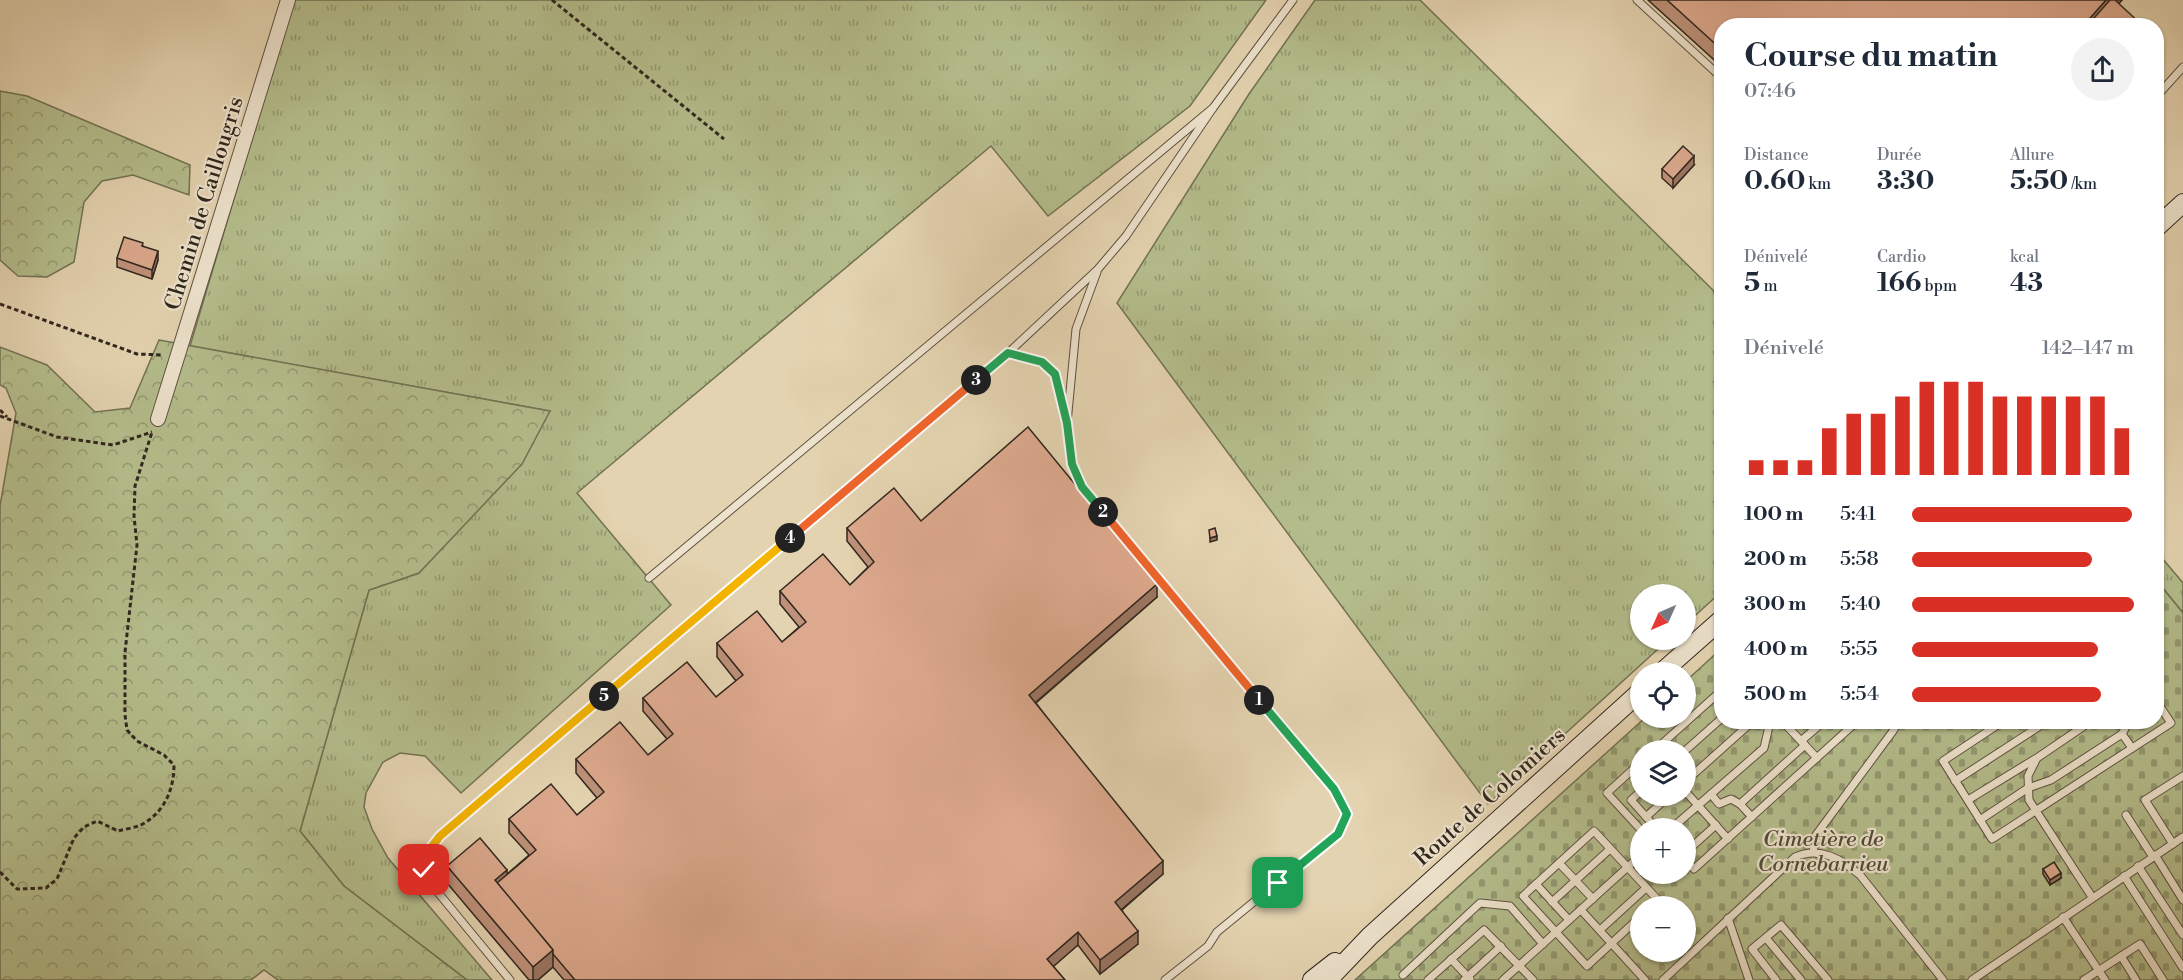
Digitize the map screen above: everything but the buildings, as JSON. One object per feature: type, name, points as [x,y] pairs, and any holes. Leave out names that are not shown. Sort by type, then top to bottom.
[{"type":"main road","points":[[2164,220],[2183,202]]},
{"type":"main road","points":[[1673,662],[1714,625]]},
{"type":"main road","name":"Route de Colomiers","points":[[1328,980],[1370,936],[1630,702]]},
{"type":"main road","name":"Route de Colomiers","points":[[1312,980],[1370,936]]},
{"type":"street","name":"Chemin de Caillougris","points":[[155,426],[288,0]]},
{"type":"lane","points":[[510,980],[431,884],[424,870],[426,854],[449,828],[1008,353],[1098,269],[1126,236],[1214,108],[1293,0]]},
{"type":"lane","points":[[1636,0],[1714,71]]},
{"type":"lane","points":[[2164,88],[2183,67]]},
{"type":"lane","points":[[649,578],[1214,108]]},
{"type":"lane","points":[[1067,423],[1076,329],[1098,269]]},
{"type":"lane","points":[[1008,353],[1042,362],[1055,374],[1067,423],[1072,464],[1082,487],[1334,789],[1347,814],[1338,834],[1217,932],[1208,946],[1165,980]]},
{"type":"lane","points":[[1666,740],[1714,697]]},
{"type":"lane","points":[[2164,714],[2171,723],[2164,727]]},
{"type":"lane","points":[[1696,741],[1714,725]]},
{"type":"lane","points":[[1696,772],[1743,729]]},
{"type":"lane","points":[[1684,818],[1764,748],[1769,729]]},
{"type":"lane","points":[[1791,729],[1817,758]]},
{"type":"lane","points":[[1740,804],[1816,729]]},
{"type":"lane","points":[[1696,867],[1849,729]]},
{"type":"lane","points":[[1813,852],[1816,835],[1894,729]]},
{"type":"lane","points":[[1991,729],[1943,761],[1992,839],[2162,729]]},
{"type":"lane","points":[[1955,780],[2035,729]]},
{"type":"lane","points":[[1968,800],[2037,758],[2078,729]]},
{"type":"lane","points":[[1980,820],[2028,788],[2051,780],[2122,734],[2125,729]]},
{"type":"lane","points":[[2122,734],[2132,748]]},
{"type":"lane","points":[[2037,758],[2028,776],[2029,800],[2092,897]]},
{"type":"lane","points":[[1630,772],[1607,793],[1630,818]]},
{"type":"lane","points":[[2173,844],[2145,800],[2183,776]]},
{"type":"lane","points":[[1711,794],[1719,804],[1731,799],[1740,804],[1752,817]]},
{"type":"lane","points":[[1696,804],[1728,839]]},
{"type":"lane","points":[[1636,806],[1646,817],[1658,806]]},
{"type":"lane","points":[[2126,815],[2183,900]]},
{"type":"lane","points":[[1696,843],[1716,825]]},
{"type":"lane","points":[[1630,926],[1587,966],[1523,896],[1594,831],[1654,896]]},
{"type":"lane","points":[[1972,980],[2183,837]]},
{"type":"lane","points":[[1552,902],[1610,849]]},
{"type":"lane","points":[[1663,980],[1795,857],[1813,852],[1833,856],[1860,874],[1944,980]]},
{"type":"lane","points":[[1559,863],[1593,899]]},
{"type":"lane","points":[[1503,980],[1630,865]]},
{"type":"lane","points":[[2139,866],[2183,935]]},
{"type":"lane","points":[[2124,876],[2183,968]]},
{"type":"lane","points":[[1536,884],[1569,920]]},
{"type":"lane","points":[[1599,930],[1646,888]]},
{"type":"lane","points":[[1403,975],[1480,903],[1510,906],[1543,944]]},
{"type":"lane","points":[[1581,910],[1645,980]]},
{"type":"lane","points":[[2063,917],[2105,980]]},
{"type":"lane","points":[[1728,918],[1749,980]]},
{"type":"lane","points":[[1776,980],[1752,950],[1781,925],[1828,980]]},
{"type":"lane","points":[[1428,980],[1484,930],[1533,980]]},
{"type":"lane","points":[[1766,938],[1801,980]]},
{"type":"lane","points":[[2084,980],[2140,944],[2163,980]]},
{"type":"lane","points":[[1451,959],[1467,979],[1501,946]]},
{"type":"lane","points":[[2121,957],[2136,980]]},
{"type":"path","points":[[552,0],[724,139]]},
{"type":"path","points":[[0,304],[136,354],[178,354]]},
{"type":"path","points":[[0,410],[8,418]]},
{"type":"path","points":[[0,416],[57,436],[113,445],[155,426]]},
{"type":"path","points":[[0,872],[17,889],[46,888],[57,879],[74,838],[84,826],[98,821],[118,831],[141,825],[164,808],[174,780],[174,765],[164,755],[137,741],[127,730],[125,715],[125,652],[137,545],[134,516],[135,486],[155,426]]},
{"type":"green space","points":[[293,0],[1266,0],[1190,106],[1048,216],[991,146],[577,493],[671,605],[461,793],[425,756],[400,753],[383,762],[366,793],[364,807],[372,829],[388,858],[492,980],[467,980],[344,886],[300,831],[369,590],[419,573],[550,411],[190,346]]},
{"type":"green space","points":[[1315,0],[1420,0],[1714,291],[1714,598],[1696,615],[1696,584],[1630,584],[1630,650],[1657,650],[1644,662],[1630,662],[1630,675],[1488,804],[1117,303],[1249,94]]},
{"type":"green space","points":[[0,91],[27,96],[190,165],[189,195],[133,175],[102,181],[84,202],[74,262],[47,277],[18,276],[0,260]]},
{"type":"green space","points":[[159,340],[550,411],[522,464],[419,573],[369,590],[300,831],[344,886],[467,980],[278,980],[264,970],[251,980],[0,980],[0,506],[16,413],[6,388],[0,385],[0,347],[47,365],[95,412],[130,408]]},
{"type":"green space","points":[[2164,560],[2183,583],[2183,613],[2164,590]]},
{"type":"green space","name":"Cimetière de Cornebarrieu","points":[[2164,590],[2183,613],[2183,980],[1355,980],[1634,728],[1696,728],[1696,672],[1714,655],[1714,729],[2164,729]]},
{"type":"route","points":[[424,870],[426,854],[440,836],[1008,353],[1042,362],[1055,374],[1067,423],[1072,464],[1082,487],[1334,789],[1347,814],[1338,834],[1278,883]]}]
